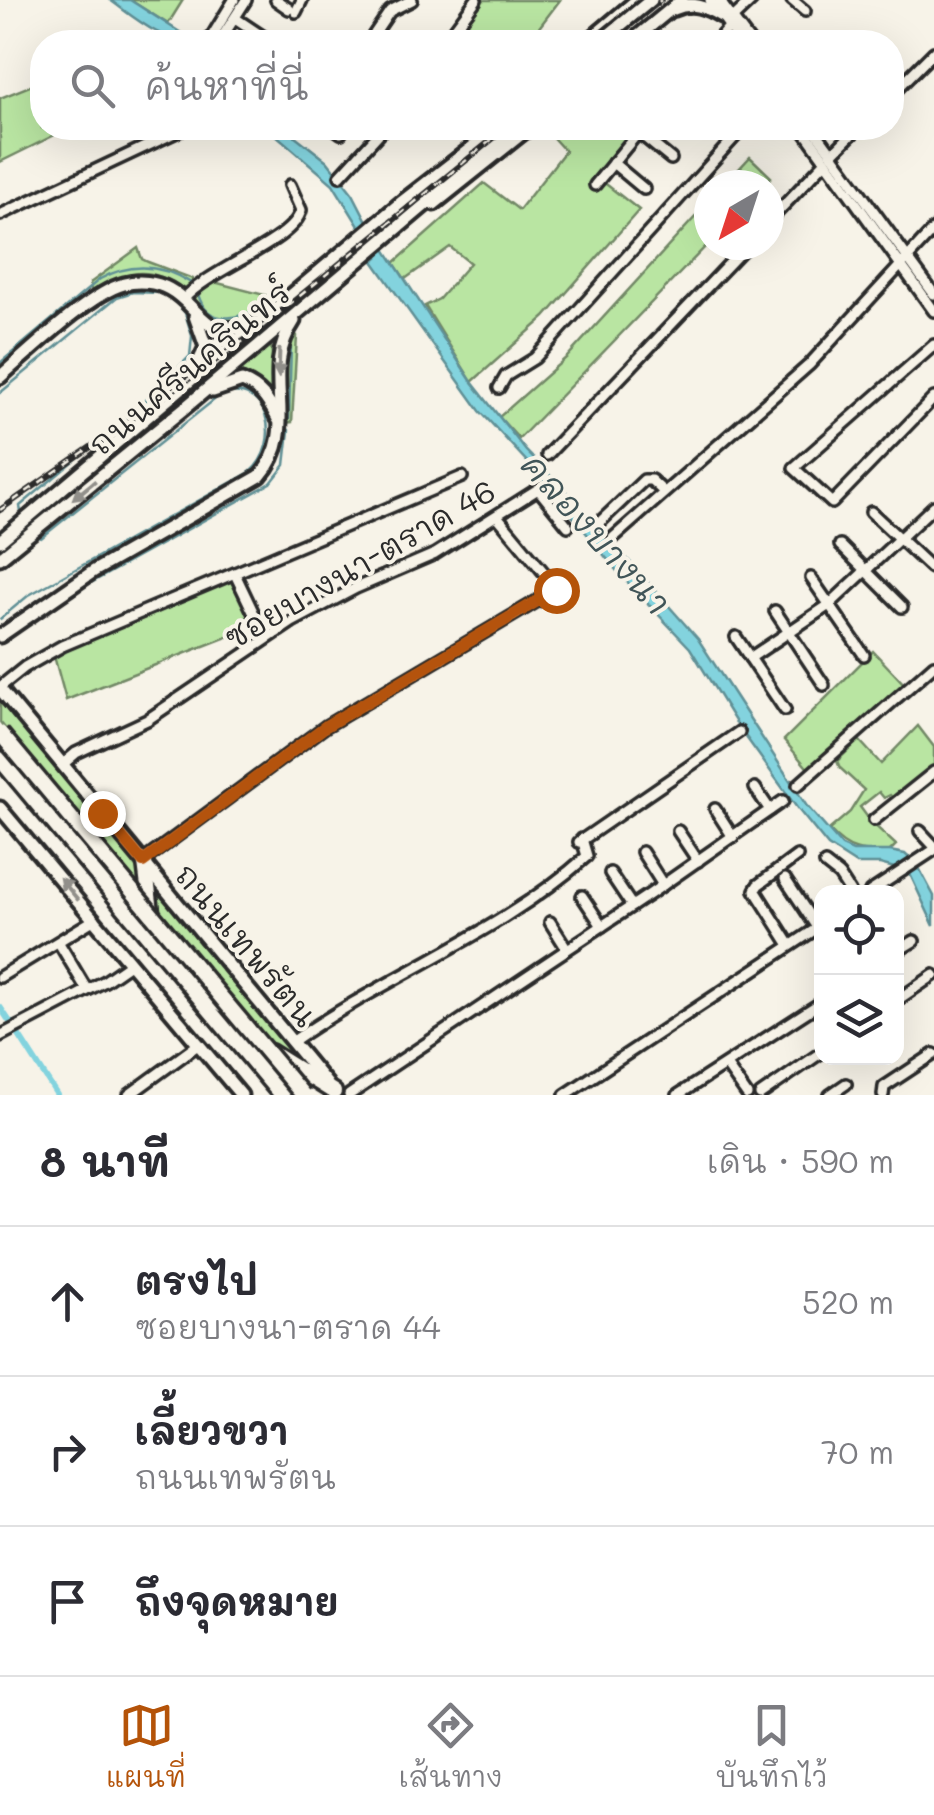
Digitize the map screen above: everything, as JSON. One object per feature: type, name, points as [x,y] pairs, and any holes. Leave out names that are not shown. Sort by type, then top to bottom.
[{"type":"highway","points":[[0,730],[303,1095]]},
{"type":"highway","name":"ถนนเทพรัตน","points":[[0,730],[303,1095]]},
{"type":"highway","points":[[0,743],[294,1095]]},
{"type":"highway","points":[[0,759],[281,1095]]},
{"type":"highway","points":[[0,774],[271,1095]]},
{"type":"highway","points":[[144,862],[152,911]]},
{"type":"highway","points":[[265,1049],[340,1094]]},
{"type":"main road","points":[[604,30],[637,0]]},
{"type":"main road","points":[[608,30],[651,0]]},
{"type":"main road","points":[[635,30],[671,0]]},
{"type":"main road","points":[[646,30],[682,0]]},
{"type":"main road","points":[[666,14],[686,4],[722,10]]},
{"type":"main road","name":"ถนนศรีนครินทร์","points":[[0,558],[31,524],[182,388],[473,140]]},
{"type":"main road","name":"ถนนศรีนครินทร์","points":[[403,202],[482,140]]},
{"type":"main road","name":"ถนนศรีนครินทร์","points":[[0,541],[31,524],[186,406],[501,140]]},
{"type":"main road","name":"ถนนศรีนครินทร์","points":[[413,217],[446,196],[514,140]]},
{"type":"main road","points":[[0,377],[110,288],[138,281],[166,287],[217,328],[242,328],[262,319]]},
{"type":"main road","points":[[182,388],[198,368],[206,347],[200,324],[186,302]]},
{"type":"main road","points":[[0,636],[94,571],[260,476],[273,461],[280,423],[280,345],[302,309]]},
{"type":"main road","points":[[186,406],[225,384],[242,381],[265,396],[280,423]]},
{"type":"main road","name":"ถนนเทพรัตน","points":[[0,688],[292,1042],[340,1094]]},
{"type":"main road","points":[[0,808],[241,1095]]},
{"type":"street","points":[[220,30],[234,0]]},
{"type":"street","points":[[224,30],[246,0]]},
{"type":"street","points":[[276,0],[292,10],[302,0]]},
{"type":"street","points":[[377,30],[390,12],[412,0]]},
{"type":"street","points":[[454,30],[476,0]]},
{"type":"street","points":[[740,30],[722,10],[752,0]]},
{"type":"street","points":[[792,0],[805,11]]},
{"type":"street","points":[[234,18],[253,30]]},
{"type":"street","points":[[904,82],[934,52]]},
{"type":"street","points":[[0,215],[159,140]]},
{"type":"street","points":[[340,176],[373,140]]},
{"type":"street","points":[[595,185],[632,140]]},
{"type":"street","points":[[651,140],[671,159]]},
{"type":"street","points":[[499,388],[506,376],[535,358],[732,140]]},
{"type":"street","points":[[812,140],[901,259],[934,294]]},
{"type":"street","points":[[822,140],[827,157]]},
{"type":"street","points":[[784,204],[845,140]]},
{"type":"street","points":[[827,157],[840,164],[887,229],[934,311]]},
{"type":"street","points":[[613,163],[644,189]]},
{"type":"street","points":[[840,164],[836,169],[844,185]]},
{"type":"street","points":[[186,302],[196,285],[274,241],[298,220],[301,210],[290,185]]},
{"type":"street","points":[[613,538],[808,365],[901,259],[934,229]]},
{"type":"street","points":[[547,455],[732,260]]},
{"type":"street","points":[[920,275],[907,265],[922,294]]},
{"type":"street","points":[[920,275],[934,269]]},
{"type":"street","points":[[934,345],[794,468],[832,503],[934,398]]},
{"type":"street","points":[[0,688],[24,667],[62,646],[462,478]]},
{"type":"street","points":[[598,523],[644,480],[651,480],[664,492]]},
{"type":"street","name":"ซอยบางนา-ตราด 46","points":[[62,765],[76,753],[141,723],[292,622],[356,588],[434,554],[538,489],[568,526]]},
{"type":"street","points":[[750,658],[830,605],[930,510],[934,521]]},
{"type":"street","points":[[871,512],[931,568]]},
{"type":"street","points":[[144,862],[326,726],[556,590],[496,516]]},
{"type":"street","points":[[840,545],[902,607]]},
{"type":"street","points":[[235,574],[257,620]]},
{"type":"street","points":[[811,578],[864,655]]},
{"type":"street","points":[[775,611],[824,685]]},
{"type":"street","points":[[736,637],[785,710]]},
{"type":"street","points":[[798,785],[934,666]]},
{"type":"street","points":[[292,1042],[425,961],[460,946],[581,861],[576,845],[582,839],[738,732]]},
{"type":"street","points":[[874,820],[934,772]]},
{"type":"street","points":[[755,788],[770,810]]},
{"type":"street","points":[[340,1094],[602,926],[783,801]]},
{"type":"street","points":[[715,809],[733,837]]},
{"type":"street","points":[[678,832],[698,862]]},
{"type":"street","points":[[881,885],[934,848],[920,832]]},
{"type":"street","points":[[642,852],[663,885]]},
{"type":"street","points":[[790,945],[755,890],[797,856]]},
{"type":"street","points":[[825,864],[845,885]]},
{"type":"street","points":[[610,873],[632,906]]},
{"type":"street","points":[[785,879],[814,920]]},
{"type":"street","points":[[582,896],[602,926]]},
{"type":"street","points":[[0,977],[94,919]]},
{"type":"street","points":[[550,922],[568,948]]},
{"type":"street","points":[[565,1095],[814,932]]},
{"type":"street","points":[[904,947],[914,941]]},
{"type":"street","points":[[59,944],[87,990]]},
{"type":"street","points":[[0,1036],[131,962]]},
{"type":"street","points":[[904,995],[934,975]]},
{"type":"street","points":[[678,1095],[814,1007]]},
{"type":"street","points":[[129,1095],[199,1044]]},
{"type":"street","points":[[884,1095],[884,1088],[934,1054]]},
{"type":"street","points":[[760,1095],[814,1058]]},
{"type":"street","points":[[726,1065],[747,1095]]},
{"type":"street","points":[[830,1095],[846,1084]]},
{"type":"green space","points":[[130,0],[183,0],[168,24]]},
{"type":"green space","points":[[478,0],[560,0],[537,30],[457,30]]},
{"type":"green space","points":[[30,86],[30,140],[45,140],[0,162],[0,98]]},
{"type":"green space","points":[[555,140],[630,140],[602,181],[639,210],[545,317],[472,382],[425,306],[439,299],[470,263],[450,247],[405,279],[394,263],[484,183],[519,210],[565,151]]},
{"type":"green space","points":[[750,157],[764,170],[738,170]]},
{"type":"green space","points":[[694,218],[694,258],[519,439],[499,417],[567,357]]},
{"type":"green space","points":[[138,248],[142,259],[193,279],[187,291],[162,277],[141,273],[91,290],[90,283]]},
{"type":"green space","points":[[210,281],[276,298],[243,319],[222,323],[202,310],[194,296]]},
{"type":"green space","points":[[294,332],[297,336],[292,422],[283,423],[282,364]]},
{"type":"green space","points":[[271,344],[275,388],[268,391],[254,378],[237,373]]},
{"type":"green space","points":[[233,580],[255,626],[66,700],[54,656]]},
{"type":"green space","points":[[873,651],[905,685],[810,771],[784,740]]},
{"type":"green space","points":[[0,701],[133,863],[139,872],[138,890],[0,722]]},
{"type":"green space","points":[[918,726],[934,747],[934,769],[893,799],[890,795],[884,798],[879,792],[860,807],[896,845],[890,851],[871,852],[843,843],[829,830],[850,812],[864,790],[837,761],[859,740],[881,764]]},
{"type":"green space","points":[[155,888],[311,1074],[275,1054],[153,907]]},
{"type":"water","points":[[110,0],[130,0],[176,30],[154,30]]},
{"type":"water","name":"คลองบางนา","points":[[282,140],[300,140],[327,161],[353,194],[472,382],[526,451],[698,639],[806,805],[842,846],[853,851],[905,854],[918,866],[934,896],[934,926],[909,872],[880,864],[856,864],[828,846],[797,808],[738,726],[690,648],[616,570],[542,478],[480,411],[373,261],[378,257],[333,184]]},
{"type":"waterway","points":[[0,363],[100,279],[123,270],[146,268],[168,272],[191,283]]},
{"type":"waterway","points":[[0,393],[117,297],[133,292],[160,293],[174,300],[185,313],[192,336],[190,356],[142,404],[20,506],[22,519]]},
{"type":"waterway","points":[[198,294],[203,306],[220,317],[242,315],[273,300]]},
{"type":"waterway","points":[[289,419],[291,343]]},
{"type":"waterway","points":[[0,619],[29,595],[250,472],[266,446],[266,416],[250,396],[219,396],[41,538],[37,536]]},
{"type":"waterway","points":[[82,588],[271,483],[285,465],[289,430]]},
{"type":"waterway","points":[[0,1007],[12,1025]]},
{"type":"waterway","points":[[18,1034],[57,1095]]},
{"type":"railway","points":[[624,30],[661,0]]},
{"type":"railway","points":[[0,510],[252,335],[491,140]]},
{"type":"route","points":[[102,813],[143,862],[326,726],[556,590]]}]
